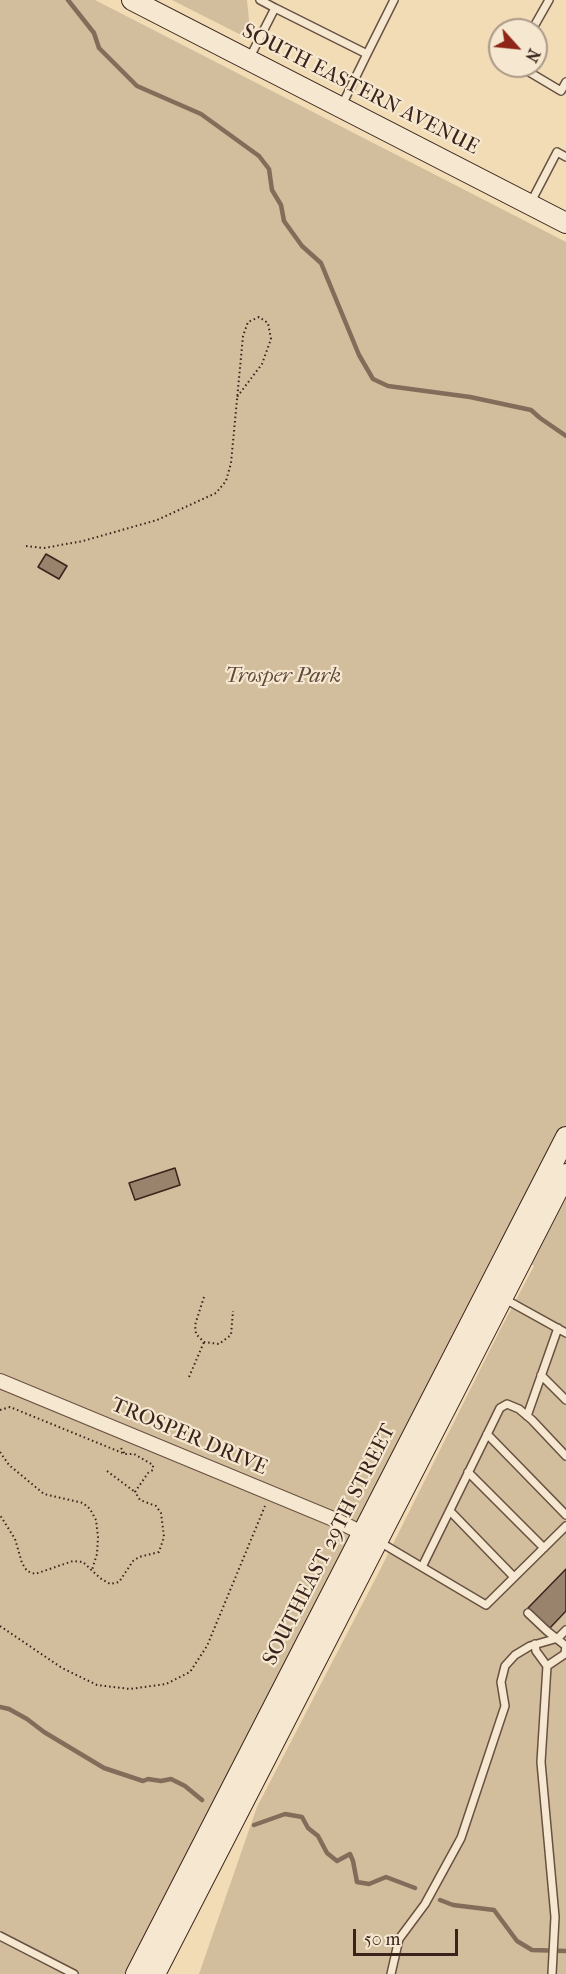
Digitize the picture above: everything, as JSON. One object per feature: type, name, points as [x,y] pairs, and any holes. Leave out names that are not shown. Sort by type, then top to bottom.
[{"type":"main road","name":"SOUTH EASTERN AVENUE","points":[[132,0],[566,223]]},
{"type":"main road","name":"SOUTHEAST 29TH STREET","points":[[136,1974],[169,1929],[238,1795],[495,1294],[566,1137]]},
{"type":"main road","name":"SOUTHEAST 29TH STREET","points":[[495,1294],[566,1174]]},
{"type":"main road","name":"SOUTHEAST 29TH STREET","points":[[155,1974],[169,1929]]},
{"type":"street","name":"TROSPER DRIVE","points":[[0,1381],[370,1537]]},
{"type":"lane","points":[[260,0],[367,54]]},
{"type":"lane","points":[[340,107],[394,0]]},
{"type":"lane","points":[[539,18],[549,0]]},
{"type":"lane","points":[[249,60],[275,8]]},
{"type":"lane","points":[[539,78],[563,92],[566,82]]},
{"type":"lane","points":[[530,204],[557,152],[566,157]]},
{"type":"lane","points":[[495,1294],[566,1333]]},
{"type":"lane","points":[[527,1416],[558,1328]]},
{"type":"lane","points":[[541,1375],[566,1400]]},
{"type":"lane","points":[[422,1567],[500,1408],[507,1404],[527,1416],[566,1456]]},
{"type":"lane","points":[[487,1434],[566,1515]]},
{"type":"lane","points":[[468,1472],[544,1548]]},
{"type":"lane","points":[[450,1510],[514,1577]]},
{"type":"lane","points":[[370,1537],[486,1605],[566,1526]]},
{"type":"lane","points":[[528,1613],[558,1638],[566,1650],[547,1666]]},
{"type":"lane","points":[[391,1974],[399,1940],[425,1904],[461,1838],[505,1706],[501,1682],[505,1666],[515,1656],[535,1644],[558,1638],[566,1630]]},
{"type":"lane","points":[[535,1644],[536,1651],[547,1666],[541,1762],[555,1917],[552,1974]]},
{"type":"lane","points":[[0,1936],[74,1974]]},
{"type":"path","points":[[26,546],[44,548],[83,541],[157,520],[216,493],[226,481],[231,463],[237,397],[243,336],[248,322],[259,317],[268,323],[271,339],[262,364],[237,397]]},
{"type":"path","points":[[204,1297],[196,1316],[195,1325],[196,1334],[204,1342],[219,1344],[231,1335],[233,1311]]},
{"type":"path","points":[[189,1377],[204,1342]]},
{"type":"path","points":[[0,1410],[10,1407],[125,1454],[134,1454],[153,1465],[153,1470],[148,1473],[135,1492]]},
{"type":"path","points":[[121,1448],[125,1454]]},
{"type":"path","points":[[0,1452],[9,1465],[44,1494],[82,1503],[90,1509],[96,1520],[98,1537],[97,1554],[92,1570]]},
{"type":"path","points":[[0,1515],[11,1530],[27,1571],[35,1574],[73,1561],[83,1562],[110,1584],[119,1582],[133,1561],[159,1552],[165,1537],[161,1514],[156,1506],[140,1500],[135,1492],[107,1471]]},
{"type":"path","points":[[0,1626],[62,1668],[97,1685],[130,1689],[166,1684],[190,1672],[207,1646],[270,1494]]},
{"type":"green space","name":"Trosper Park","points":[[0,0],[95,0],[566,242],[566,1974],[199,1974],[257,1807],[534,1266],[500,1241],[125,1974],[0,1974]]},
{"type":"green space","points":[[172,0],[247,0],[251,40]]},
{"type":"building","points":[[46,554],[67,566],[59,579],[38,567]]},
{"type":"building","points":[[175,1168],[180,1185],[135,1200],[129,1183]]},
{"type":"building","points":[[566,1569],[566,1611],[549,1629],[528,1608]]},
{"type":"waterway","points":[[68,0],[94,33],[99,48],[137,86],[201,114],[259,156],[269,169],[272,190],[281,205],[284,221],[302,246],[321,263],[359,355],[373,379],[388,386],[470,397],[531,410],[566,436]]},
{"type":"waterway","points":[[0,1707],[9,1709],[27,1719],[44,1732],[104,1768],[143,1781],[171,1779],[185,1786],[202,1800]]},
{"type":"waterway","points":[[254,1825],[285,1814],[302,1817],[308,1828],[318,1836],[327,1853],[337,1861],[350,1854],[357,1882],[369,1884],[386,1877],[415,1888]]},
{"type":"waterway","points":[[440,1900],[453,1905],[494,1910],[517,1941],[532,1950],[566,1951]]}]
